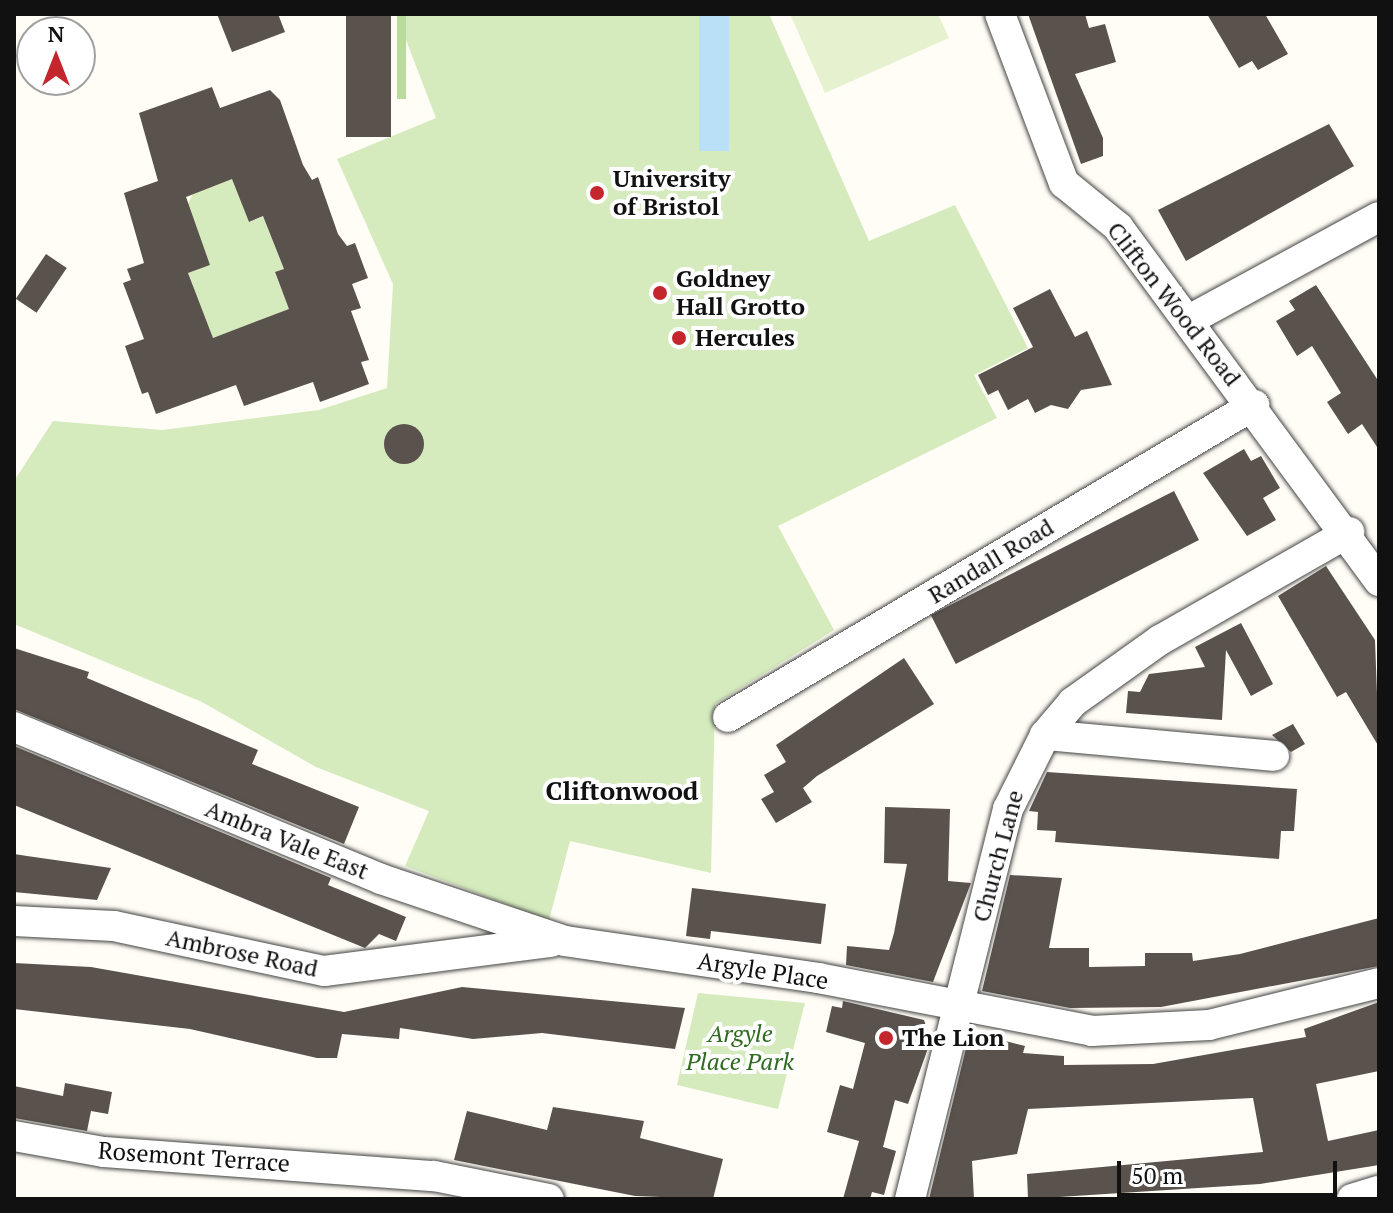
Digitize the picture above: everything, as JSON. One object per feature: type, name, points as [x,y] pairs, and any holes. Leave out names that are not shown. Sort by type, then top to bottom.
[{"type":"street","name":"Clifton Wood Road","points":[[1000,14],[1064,183],[1118,227],[1349,532],[1379,581]]},
{"type":"street","points":[[1189,320],[1379,217]]},
{"type":"street","name":"Randall Road","points":[[728,717],[1254,405]]},
{"type":"street","name":"Church Lane","points":[[910,1199],[1008,809],[1045,735],[1073,702],[1160,640],[1349,532]]},
{"type":"street","name":"Ambra Vale East","points":[[14,727],[381,879],[565,941]]},
{"type":"street","points":[[1045,735],[1274,756]]},
{"type":"street","name":"Ambrose Road","points":[[14,921],[114,926],[324,971],[565,941]]},
{"type":"street","name":"Argyle Place","points":[[565,941],[818,978],[1049,1028],[1177,1029],[1379,983]]},
{"type":"street","name":"Rosemont Terrace","points":[[14,1136],[104,1152],[375,1170],[549,1199]]},
{"type":"street","points":[[1352,1199],[1379,1191]]},
{"type":"green space","points":[[396,14],[769,14],[869,241],[955,205],[1028,348],[974,375],[997,418],[778,526],[834,630],[715,704],[711,873],[570,841],[549,920],[405,866],[429,811],[316,767],[202,702],[14,624],[14,481],[53,421],[162,430],[319,410],[387,388],[393,284],[337,159],[436,118]]},
{"type":"green space","points":[[397,14],[406,14],[406,99],[397,99]]},
{"type":"green space","points":[[790,14],[938,14],[949,38],[825,93]]},
{"type":"green space","points":[[225,129],[250,222],[263,216],[284,269],[275,273],[283,293],[320,304],[213,338],[198,300],[186,288],[193,285],[188,273],[210,265],[184,212]]},
{"type":"green space","name":"Argyle Place Park","points":[[698,993],[805,1003],[778,1109],[677,1085]]},
{"type":"water","points":[[699,14],[729,14],[729,151],[699,151]]},
{"type":"building","points":[[217,14],[278,14],[285,32],[232,52]]},
{"type":"building","points":[[346,14],[391,14],[391,137],[346,137]]},
{"type":"building","points":[[1028,14],[1085,14],[1089,28],[1105,24],[1116,62],[1075,74],[1103,138],[1103,156],[1081,164]]},
{"type":"building","points":[[1207,14],[1265,14],[1288,54],[1258,70],[1252,61],[1239,68]]},
{"type":"building","points":[[212,87],[220,108],[270,90],[280,100],[303,165],[312,180],[318,177],[338,234],[347,246],[355,243],[368,278],[352,284],[361,308],[351,311],[369,360],[361,362],[369,384],[320,402],[313,382],[244,406],[236,385],[156,414],[148,392],[142,394],[125,346],[144,339],[123,283],[131,280],[127,269],[144,263],[124,193],[158,181],[139,113]],"holes":[[[232,179],[249,222],[263,216],[284,269],[275,272],[289,309],[213,338],[188,273],[210,265],[186,197]]]},
{"type":"building","points":[[1329,124],[1354,166],[1186,261],[1158,210]]},
{"type":"building","points":[[46,254],[67,268],[37,313],[16,299]]},
{"type":"building","points":[[1316,285],[1379,382],[1379,450],[1362,424],[1348,434],[1327,402],[1341,393],[1312,346],[1297,356],[1276,321],[1295,310],[1289,301]]},
{"type":"building","points":[[1050,289],[1075,337],[1087,331],[1112,385],[1081,390],[1068,409],[1051,405],[1035,413],[1028,399],[1008,410],[998,390],[988,395],[978,375],[1033,347],[1013,308]]},
{"type":"building","points":[[404,424],[418,430],[424,444],[418,458],[404,464],[390,458],[384,444],[390,430]]},
{"type":"building","points":[[1244,449],[1251,461],[1261,456],[1280,488],[1263,498],[1276,520],[1247,536],[1203,473]]},
{"type":"building","points":[[1174,491],[1199,540],[956,664],[931,615]]},
{"type":"building","points":[[1326,566],[1375,640],[1379,747],[1346,692],[1337,697],[1278,596]]},
{"type":"building","points":[[1241,623],[1273,684],[1251,696],[1226,650],[1222,720],[1126,713],[1128,691],[1140,692],[1149,674],[1205,667],[1195,647]]},
{"type":"building","points":[[14,648],[89,672],[87,678],[258,750],[252,764],[359,807],[344,844],[14,709]]},
{"type":"building","points":[[904,658],[934,704],[817,776],[803,788],[812,802],[776,823],[761,799],[774,792],[764,775],[786,762],[776,745]]},
{"type":"building","points":[[1293,724],[1305,744],[1291,752],[1272,735]]},
{"type":"building","points":[[14,746],[331,878],[328,885],[406,917],[396,941],[379,934],[365,948],[14,805]]},
{"type":"building","points":[[1047,772],[1297,789],[1294,831],[1281,831],[1279,859],[1055,842],[1056,831],[1037,830],[1038,812],[1029,811]]},
{"type":"building","points":[[885,807],[950,809],[948,881],[971,883],[933,982],[846,965],[847,946],[889,950],[894,933],[907,864],[884,863]]},
{"type":"building","points":[[14,854],[111,868],[97,900],[14,892]]},
{"type":"building","points":[[1010,875],[1062,878],[1049,948],[1089,948],[1089,967],[1145,966],[1145,953],[1192,953],[1193,961],[1240,954],[1379,918],[1379,966],[1161,1007],[1070,1008],[982,991]]},
{"type":"building","points":[[692,888],[826,904],[821,944],[711,931],[710,939],[686,936]]},
{"type":"building","points":[[14,963],[91,967],[344,1012],[462,987],[685,1008],[675,1049],[542,1033],[473,1039],[400,1028],[399,1039],[342,1034],[337,1058],[317,1058],[190,1029],[14,1009]]},
{"type":"building","points":[[843,1001],[924,1020],[931,1040],[908,1104],[895,1100],[883,1147],[896,1151],[884,1195],[872,1192],[870,1199],[843,1199],[859,1141],[827,1132],[840,1085],[853,1089],[865,1043],[826,1032],[832,1006],[842,1008]]},
{"type":"building","points":[[1379,1002],[1379,1071],[1316,1084],[1328,1141],[1379,1130],[1379,1165],[1260,1184],[1028,1199],[1027,1174],[1263,1152],[1253,1098],[1028,1109],[1017,1154],[972,1161],[974,1199],[929,1199],[970,1032],[1025,1046],[1023,1053],[1064,1056],[1064,1065],[1153,1064],[1306,1037],[1304,1029]]},
{"type":"building","points":[[65,1083],[112,1092],[108,1114],[91,1111],[87,1131],[14,1118],[14,1086],[63,1096]]},
{"type":"building","points":[[553,1107],[644,1121],[640,1138],[723,1159],[713,1199],[635,1196],[454,1160],[467,1111],[547,1130]]},
{"type":"place","name":"University of Bristol","points":[[597,193]]},
{"type":"place","name":"Goldney Hall Grotto","points":[[660,293]]},
{"type":"place","name":"Hercules","points":[[679,338]]},
{"type":"place","name":"The Lion","points":[[886,1038]]},
{"type":"district","name":"Cliftonwood","points":[[622,791]]}]
